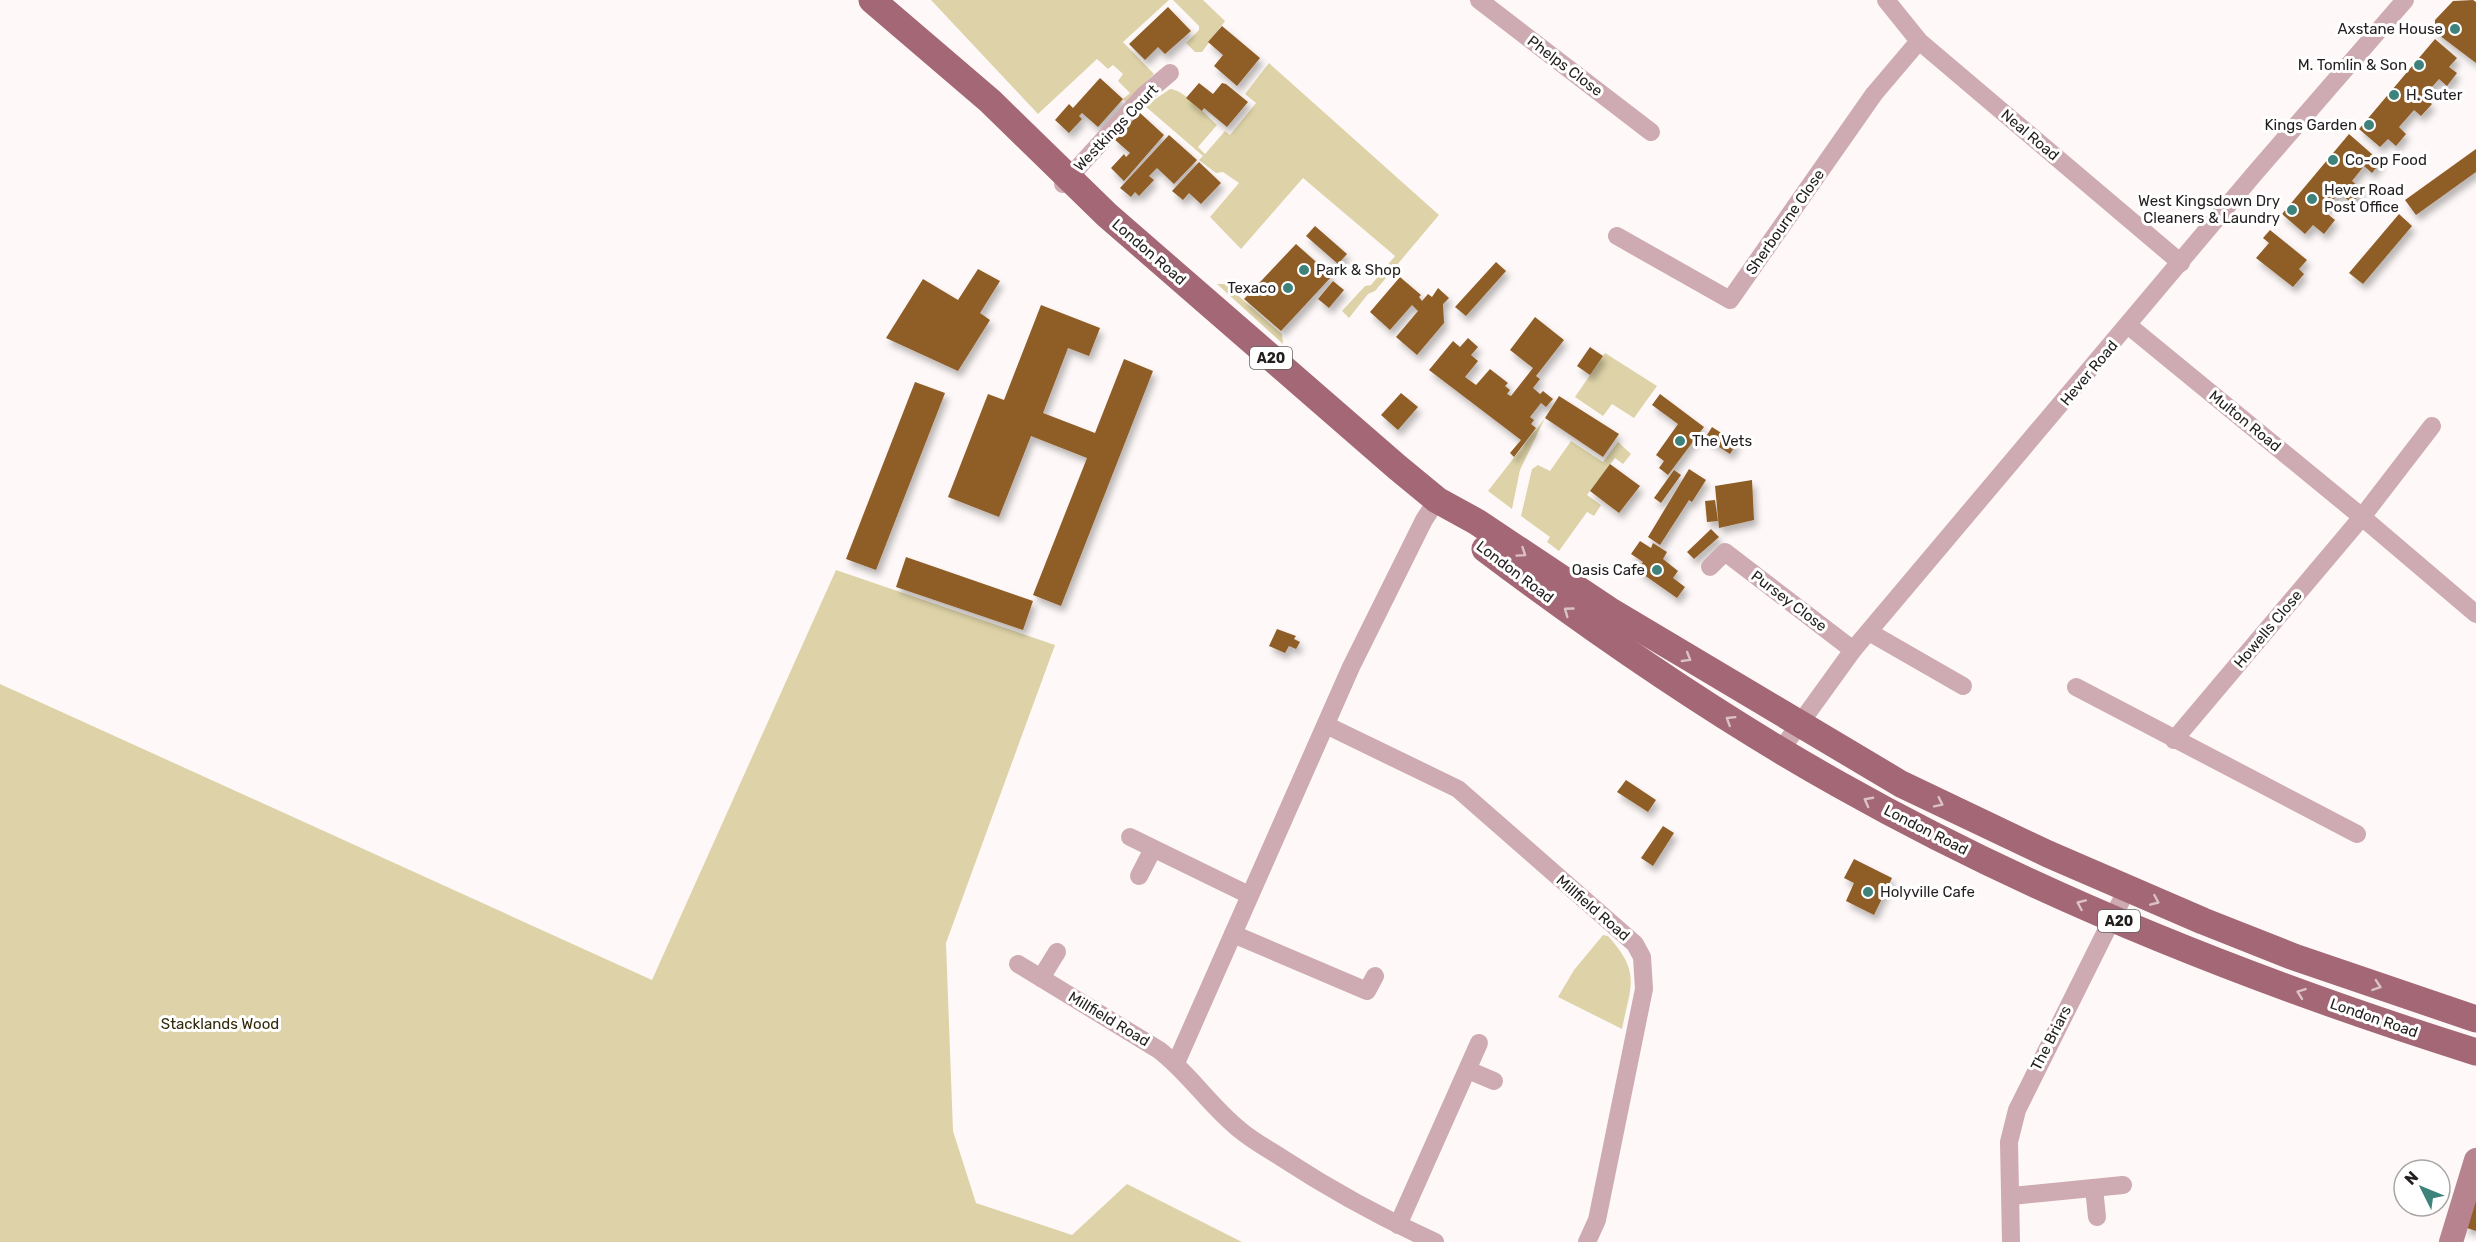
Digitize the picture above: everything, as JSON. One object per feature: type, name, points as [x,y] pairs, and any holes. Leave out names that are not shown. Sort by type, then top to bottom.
[{"type":"main road","name":"London Road","points":[[851,0],[933,75],[1066,180],[1437,500],[1467,536],[1587,626],[1660,676],[1780,750],[1913,825],[2113,918],[2295,991],[2476,1052]]},
{"type":"main road","name":"London Road","points":[[872,0],[990,101],[1066,180]]},
{"type":"main road","name":"London Road","points":[[1437,500],[1477,522],[1609,610],[1901,784],[2127,889],[2294,957],[2476,1019]]},
{"type":"street","name":"Phelps Close","points":[[1479,0],[1651,132]]},
{"type":"street","name":"Neal Road","points":[[1886,0],[1919,40],[2181,263]]},
{"type":"street","name":"Hever Road","points":[[1780,750],[1853,650],[2405,0]]},
{"type":"street","name":"Sherbourne Close","points":[[1617,236],[1730,300],[1874,94],[1919,40]]},
{"type":"street","name":"Westkings Court","points":[[1066,180],[1144,95],[1170,73]]},
{"type":"street","name":"Multon Road","points":[[2129,326],[2362,517],[2476,614]]},
{"type":"street","points":[[2362,517],[2432,426]]},
{"type":"street","points":[[1176,1063],[1371,626],[1437,500]]},
{"type":"street","name":"Howells Close","points":[[2174,740],[2362,517]]},
{"type":"street","name":"Pursey Close","points":[[1710,567],[1731,546],[1853,650]]},
{"type":"street","points":[[1869,632],[1963,686]]},
{"type":"street","points":[[2076,687],[2357,834]]},
{"type":"street","name":"Millfield Road","points":[[1326,725],[1458,789],[1635,944],[1642,957],[1644,989],[1597,1220],[1587,1242]]},
{"type":"street","points":[[1131,837],[1249,896]]},
{"type":"street","points":[[1139,876],[1153,849]]},
{"type":"street","name":"The Briars","points":[[2011,1242],[2012,1196],[2009,1142],[2017,1110],[2127,889]]},
{"type":"street","points":[[1233,934],[1367,991],[1375,976]]},
{"type":"street","points":[[1041,978],[1057,952]]},
{"type":"street","name":"Millfield Road","points":[[1018,964],[1159,1050],[1176,1063],[1206,1099],[1241,1131],[1319,1182],[1398,1225],[1435,1242]]},
{"type":"street","points":[[1398,1225],[1479,1043]]},
{"type":"street","points":[[1468,1070],[1494,1081]]},
{"type":"street","points":[[2451,1242],[2476,1160]]},
{"type":"street","points":[[2012,1196],[2123,1185]]},
{"type":"street","points":[[2094,1188],[2097,1217]]},
{"type":"green space","points":[[931,0],[1169,0],[1123,42],[1154,74],[1126,102],[1123,99],[1130,93],[1118,81],[1123,74],[1113,65],[1108,69],[1097,59],[1038,114]]},
{"type":"green space","points":[[1173,0],[1203,0],[1225,21],[1202,52],[1195,52],[1186,43],[1199,30],[1199,26]]},
{"type":"green space","points":[[1269,63],[1439,215],[1375,291],[1368,294],[1349,318],[1342,311],[1365,286],[1371,285],[1395,256],[1303,178],[1241,249],[1210,217],[1239,183],[1223,172],[1216,173],[1199,160],[1203,156],[1145,106],[1170,89],[1188,98],[1217,125],[1198,147],[1205,154],[1225,131],[1230,135],[1256,103],[1245,94]]},
{"type":"green space","points":[[1217,284],[1225,284],[1282,334],[1283,344]]},
{"type":"green space","points":[[1605,353],[1657,386],[1634,418],[1612,404],[1603,416],[1575,397]]},
{"type":"green space","points":[[1545,418],[1520,470],[1512,509],[1488,491]]},
{"type":"green space","points":[[1571,441],[1603,462],[1618,442],[1631,454],[1623,464],[1615,458],[1587,495],[1601,505],[1594,516],[1587,512],[1559,551],[1547,542],[1550,537],[1521,516],[1532,469],[1538,465],[1550,471]]},
{"type":"green space","name":"Stacklands Wood","points":[[836,570],[1055,645],[946,943],[953,1131],[976,1203],[1072,1235],[1127,1184],[1242,1242],[0,1242],[0,684],[652,980]]},
{"type":"green space","points":[[1603,935],[1608,936],[1618,949],[1629,970],[1630,990],[1622,1029],[1558,997],[1574,970]]},
{"type":"building","name":"Axstane House","points":[[2473,0],[2476,2],[2476,63],[2435,32],[2435,20],[2453,1]]},
{"type":"building","points":[[1168,7],[1191,31],[1165,54],[1158,47],[1145,60],[1129,44]]},
{"type":"building","points":[[1222,26],[1260,58],[1237,86],[1214,66],[1223,55],[1208,42]]},
{"type":"building","points":[[2435,39],[2457,58],[2449,67],[2457,73],[2447,86],[2439,79],[2423,97],[2432,104],[2421,116],[2414,110],[2399,127],[2406,134],[2396,146],[2388,139],[2380,147],[2359,129]]},
{"type":"building","points":[[1100,78],[1123,99],[1098,127],[1082,113],[1079,116],[1082,119],[1069,133],[1055,120],[1069,104],[1073,108]]},
{"type":"building","points":[[1199,83],[1213,94],[1222,83],[1226,84],[1248,102],[1227,127],[1204,108],[1202,111],[1186,98]]},
{"type":"building","points":[[1139,112],[1164,135],[1124,181],[1111,168],[1124,154],[1126,157],[1130,153],[1114,139]]},
{"type":"building","points":[[2349,134],[2381,162],[2372,173],[2364,166],[2352,181],[2363,190],[2352,203],[2339,193],[2324,211],[2335,220],[2324,234],[2313,225],[2305,234],[2282,214]]},
{"type":"building","points":[[1169,135],[1197,160],[1174,184],[1157,168],[1149,176],[1154,180],[1139,196],[1135,192],[1131,197],[1120,188]]},
{"type":"building","points":[[2476,149],[2476,172],[2416,215],[2405,200]]},
{"type":"building","points":[[1199,162],[1221,183],[1201,204],[1189,193],[1183,200],[1172,191]]},
{"type":"building","points":[[2399,214],[2412,226],[2363,284],[2349,273]]},
{"type":"building","points":[[1315,226],[1347,254],[1338,264],[1306,236]]},
{"type":"building","points":[[2270,230],[2307,260],[2299,269],[2304,274],[2293,287],[2256,258],[2269,243],[2263,238]]},
{"type":"building","points":[[1296,244],[1332,276],[1281,331],[1244,299]]},
{"type":"building","points":[[1496,262],[1506,271],[1466,316],[1455,307]]},
{"type":"building","points":[[978,269],[1000,281],[980,313],[990,320],[958,371],[886,338],[923,279],[958,300]]},
{"type":"building","points":[[1400,277],[1421,295],[1419,297],[1422,301],[1428,294],[1432,297],[1438,288],[1449,298],[1443,304],[1444,323],[1417,355],[1396,337],[1418,311],[1412,305],[1390,330],[1370,312]]},
{"type":"building","points":[[1333,281],[1344,290],[1329,308],[1318,299]]},
{"type":"building","points":[[1041,305],[1100,328],[1089,356],[1068,348],[1043,413],[1095,433],[1124,359],[1153,371],[1061,606],[1033,595],[1087,458],[1031,436],[999,517],[948,497],[988,394],[1004,400]]},
{"type":"building","points":[[1535,317],[1564,340],[1536,376],[1540,379],[1533,388],[1540,394],[1543,391],[1553,399],[1546,407],[1541,403],[1530,417],[1534,420],[1531,424],[1536,428],[1514,457],[1510,453],[1521,440],[1429,370],[1453,341],[1460,347],[1468,338],[1478,347],[1471,355],[1478,361],[1465,377],[1476,385],[1490,369],[1508,383],[1505,386],[1510,390],[1507,394],[1511,396],[1533,368],[1510,350]]},
{"type":"building","points":[[1590,347],[1603,356],[1590,375],[1577,366]]},
{"type":"building","points":[[915,382],[945,393],[876,570],[846,559]]},
{"type":"building","points":[[1401,393],[1418,407],[1398,430],[1381,415]]},
{"type":"building","name":"The Vets","points":[[1660,394],[1704,427],[1668,475],[1659,468],[1664,461],[1656,455],[1678,424],[1652,405]]},
{"type":"building","points":[[1559,396],[1619,434],[1603,457],[1545,418]]},
{"type":"building","points":[[1712,427],[1737,443],[1730,454],[1705,438]]},
{"type":"building","points":[[1610,464],[1640,486],[1619,513],[1590,491]]},
{"type":"building","points":[[1689,469],[1706,480],[1692,502],[1689,500],[1660,545],[1648,537]]},
{"type":"building","points":[[1674,470],[1681,475],[1661,503],[1654,498]]},
{"type":"building","points":[[1752,480],[1754,520],[1719,528],[1715,486]]},
{"type":"building","points":[[1715,500],[1718,521],[1707,522],[1705,501]]},
{"type":"building","points":[[1711,529],[1719,537],[1694,559],[1687,552]]},
{"type":"building","name":"Oasis Cafe","points":[[1640,541],[1651,548],[1653,543],[1667,552],[1663,559],[1678,571],[1673,578],[1685,587],[1677,598],[1637,570],[1643,562],[1631,554]]},
{"type":"building","points":[[906,557],[1033,601],[1023,630],[896,587]]},
{"type":"building","points":[[1277,629],[1296,636],[1294,639],[1300,642],[1296,649],[1289,646],[1285,653],[1269,646]]},
{"type":"building","points":[[1626,780],[1656,800],[1648,812],[1617,792]]},
{"type":"building","points":[[1663,826],[1674,833],[1653,866],[1641,858]]},
{"type":"building","name":"Holyville Cafe","points":[[1854,859],[1892,878],[1874,915],[1846,901],[1854,883],[1844,878]]},
{"type":"building","points":[[2476,1193],[2476,1231],[2464,1227]]},
{"type":"place","name":"Axstane House","points":[[2455,29]]},
{"type":"place","name":"M. Tomlin & Son","points":[[2419,65]]},
{"type":"place","name":"H. Suter","points":[[2394,95]]},
{"type":"place","name":"Kings Garden","points":[[2369,125]]},
{"type":"place","name":"Co-op Food","points":[[2333,160]]},
{"type":"place","name":"Hever Road Post Office","points":[[2312,199]]},
{"type":"place","name":"West Kingsdown Dry Cleaners & Laundry","points":[[2292,210]]},
{"type":"place","name":"Park & Shop","points":[[1304,270]]},
{"type":"place","name":"Texaco","points":[[1288,288]]},
{"type":"place","name":"The Vets","points":[[1680,441]]},
{"type":"place","name":"Oasis Cafe","points":[[1657,570]]},
{"type":"place","name":"Holyville Cafe","points":[[1868,892]]}]
